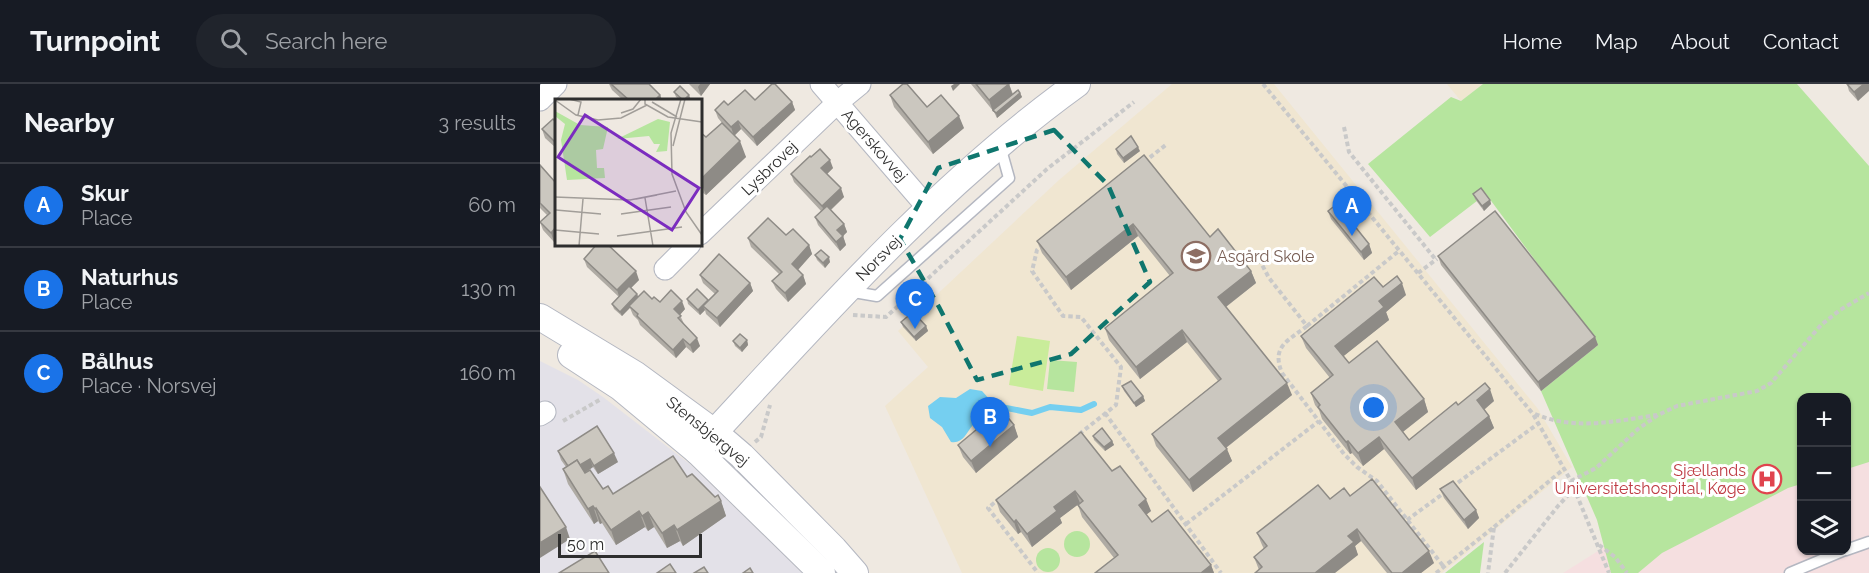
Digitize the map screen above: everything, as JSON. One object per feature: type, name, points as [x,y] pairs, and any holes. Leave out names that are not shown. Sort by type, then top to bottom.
[{"type":"street","points":[[540,100],[556,84]]},
{"type":"street","name":"Agerskovvej","points":[[821,84],[928,207]]},
{"type":"street","name":"Lysbrovej","points":[[702,232],[837,102],[860,84]]},
{"type":"street","name":"Norsvej","points":[[697,451],[845,291],[928,207],[1046,107],[1077,84]]},
{"type":"street","points":[[665,269],[688,246]]},
{"type":"street","name":"Stensbjergvej","points":[[540,316],[636,375],[714,432],[742,456],[855,573]]},
{"type":"street","name":"Stensbjergvej","points":[[540,336],[620,387],[697,451],[822,573]]},
{"type":"lane","points":[[845,291],[877,296],[1009,178],[1000,145]]},
{"type":"lane","points":[[1851,548],[1869,542]]},
{"type":"lane","points":[[1790,573],[1834,555]]},
{"type":"path","points":[[1263,84],[1533,414],[1572,481],[1609,573]]},
{"type":"path","points":[[1344,127],[1349,152],[1436,260]]},
{"type":"path","points":[[1141,165],[1167,144]]},
{"type":"path","points":[[1045,243],[1036,250],[1032,271],[1063,316],[1081,317],[1121,367],[1116,405],[1078,435]]},
{"type":"path","points":[[1400,250],[1281,346],[1278,358],[1282,373],[1344,454],[1377,482],[1443,567]]},
{"type":"path","points":[[1418,273],[1444,253]]},
{"type":"path","points":[[1259,259],[1269,278],[1307,326]]},
{"type":"path","points":[[1572,481],[1596,468],[1638,429],[1658,415],[1677,406],[1757,391],[1771,383],[1821,325],[1840,310],[1869,293]]},
{"type":"path","points":[[543,413],[561,423],[620,387]]},
{"type":"path","points":[[1105,413],[1221,573]]},
{"type":"path","points":[[1533,414],[1553,422],[1597,424],[1658,415]]},
{"type":"path","points":[[1186,525],[1319,421]]},
{"type":"path","points":[[1407,520],[1539,423]]},
{"type":"path","points":[[1436,573],[1565,468]]},
{"type":"path","points":[[1505,573],[1575,488]]},
{"type":"path","points":[[1006,493],[988,508],[1038,573]]},
{"type":"path","points":[[1488,573],[1494,527]]},
{"type":"path","points":[[1599,545],[1615,557],[1627,573]]},
{"type":"highlighted area","points":[[1054,130],[1108,185],[1150,282],[1071,354],[977,380],[900,239],[938,168]]},
{"type":"shaded area","name":"Asgård Skole","points":[[1172,84],[1274,84],[1538,409],[1572,467],[1442,573],[962,573],[885,406],[928,367],[898,331],[1059,180]]},
{"type":"shaded area","points":[[1447,84],[1483,84],[1461,101]]},
{"type":"shaded area","points":[[540,361],[578,380],[603,397],[691,465],[802,573],[540,573]]},
{"type":"shaded area","name":"Sjællands Universitetshospital, Køge","points":[[1869,433],[1869,573],[1563,573],[1668,507],[1797,451],[1797,555],[1851,555],[1851,438]]},
{"type":"green space","points":[[1483,84],[1797,84],[1869,166],[1869,462],[1851,468],[1851,393],[1797,393],[1797,485],[1662,553],[1638,573],[1611,573],[1597,520],[1541,391],[1598,345],[1486,194],[1430,237],[1368,164],[1451,97],[1461,101]]},
{"type":"green space","points":[[1017,336],[1050,341],[1043,391],[1009,385]]},
{"type":"green space","points":[[1050,360],[1077,362],[1074,392],[1047,389]]},
{"type":"green space","points":[[1077,531],[1086,535],[1090,544],[1086,553],[1077,557],[1068,553],[1064,544],[1068,535]]},
{"type":"green space","points":[[1484,542],[1480,573],[1445,573]]},
{"type":"green space","points":[[1043,548],[1053,548],[1060,555],[1060,565],[1053,572],[1043,572],[1036,565],[1036,555]]},
{"type":"water","points":[[970,389],[982,391],[991,401],[989,413],[973,425],[961,440],[951,442],[942,427],[930,418],[928,406],[940,397],[956,398]]},
{"type":"building","points":[[611,84],[649,84],[660,95],[656,99],[628,99]]},
{"type":"building","points":[[772,84],[775,84],[792,102],[753,137],[738,121],[731,127],[715,110],[724,101],[728,105],[745,90],[755,100]]},
{"type":"building","points":[[903,84],[907,84],[927,107],[941,95],[959,116],[928,142],[890,95]]},
{"type":"building","points":[[976,84],[1009,84],[989,100]]},
{"type":"building","points":[[1847,84],[1864,84],[1854,92]]},
{"type":"building","points":[[680,86],[689,95],[682,99],[674,92]]},
{"type":"building","points":[[1018,90],[1020,93],[996,113],[993,110]]},
{"type":"building","points":[[553,119],[555,121],[555,142],[542,129]]},
{"type":"building","points":[[722,123],[740,141],[702,178],[702,134],[706,137]]},
{"type":"building","points":[[1131,136],[1138,147],[1123,158],[1116,149]]},
{"type":"building","points":[[820,149],[830,160],[821,168],[841,188],[822,206],[791,174]]},
{"type":"building","points":[[1144,155],[1210,237],[1218,229],[1251,271],[1218,297],[1287,383],[1218,438],[1227,449],[1189,480],[1152,434],[1221,379],[1182,330],[1136,367],[1105,328],[1173,273],[1133,224],[1066,277],[1037,241]]},
{"type":"building","points":[[540,165],[555,182],[555,228],[551,233],[540,222],[550,213],[540,203]]},
{"type":"building","points":[[1481,188],[1490,200],[1482,206],[1473,194]]},
{"type":"building","points":[[1337,204],[1369,244],[1361,252],[1328,211]]},
{"type":"building","points":[[827,206],[844,224],[837,230],[843,236],[836,242],[815,217]]},
{"type":"building","points":[[1495,211],[1595,337],[1538,382],[1438,256]]},
{"type":"building","points":[[768,218],[786,235],[793,229],[809,245],[792,264],[803,275],[785,293],[772,281],[782,272],[748,238]]},
{"type":"building","points":[[595,246],[609,246],[636,271],[617,290],[584,259]]},
{"type":"building","points":[[821,250],[829,257],[823,263],[815,255]]},
{"type":"building","points":[[719,254],[750,283],[717,318],[703,306],[718,291],[700,275]]},
{"type":"building","points":[[1397,276],[1402,283],[1379,301],[1384,307],[1335,346],[1349,363],[1377,341],[1424,399],[1395,422],[1409,440],[1456,402],[1458,405],[1485,383],[1490,389],[1477,400],[1489,416],[1412,478],[1379,437],[1358,453],[1348,441],[1346,442],[1318,407],[1320,405],[1311,393],[1333,375],[1301,336],[1374,277],[1383,287]]},
{"type":"building","points":[[629,286],[637,294],[620,312],[612,304]]},
{"type":"building","points":[[697,289],[708,300],[698,310],[687,299]]},
{"type":"building","points":[[671,290],[682,301],[674,309],[681,316],[678,318],[697,338],[690,345],[683,339],[673,350],[629,306],[644,291],[652,299],[654,297],[660,302]]},
{"type":"building","points":[[913,312],[926,326],[914,337],[901,322]]},
{"type":"building","points":[[740,334],[747,340],[740,348],[733,341]]},
{"type":"building","points":[[1131,381],[1143,396],[1134,403],[1122,386]]},
{"type":"building","points":[[1001,409],[1014,425],[971,461],[958,445]]},
{"type":"building","points":[[597,426],[614,453],[594,466],[590,459],[580,465],[577,460],[568,466],[558,451]]},
{"type":"building","points":[[1102,428],[1112,441],[1104,447],[1093,436]]},
{"type":"building","points":[[1081,432],[1112,471],[1120,466],[1146,499],[1139,505],[1152,522],[1168,510],[1211,565],[1201,573],[1095,573],[1118,555],[1078,505],[1083,501],[1075,491],[1054,507],[1057,511],[1027,534],[1016,520],[1014,522],[996,500]]},
{"type":"building","points":[[673,456],[687,477],[692,474],[715,497],[718,495],[721,501],[677,530],[674,525],[662,533],[648,512],[642,516],[639,511],[611,530],[596,508],[593,506],[588,509],[563,469],[577,460],[585,473],[590,470],[603,489],[608,486],[613,494]]},
{"type":"building","points":[[1372,479],[1429,551],[1402,573],[1392,573],[1357,529],[1348,536],[1354,542],[1315,573],[1255,573],[1262,567],[1254,557],[1267,546],[1257,533],[1318,485],[1330,499],[1344,488],[1350,496]]},
{"type":"building","points":[[1453,481],[1476,510],[1464,520],[1440,489]]},
{"type":"building","points":[[540,487],[566,527],[540,543]]},
{"type":"building","points":[[595,551],[609,573],[559,573]]},
{"type":"building","points":[[670,564],[676,573],[657,573]]},
{"type":"building","points":[[704,567],[708,573],[694,573]]},
{"type":"building","points":[[750,568],[753,573],[743,573]]},
{"type":"waterway","points":[[991,405],[1032,413],[1050,407],[1081,410],[1094,404]]},
{"type":"place","name":"Skur","points":[[1352,236]]},
{"type":"place","name":"Asgård Skole","points":[[1196,256]]},
{"type":"place","name":"Bålhus","points":[[915,329]]},
{"type":"place","name":"Naturhus","points":[[990,447]]},
{"type":"place","name":"Sjællands Universitetshospital, Køge","points":[[1767,479]]}]
